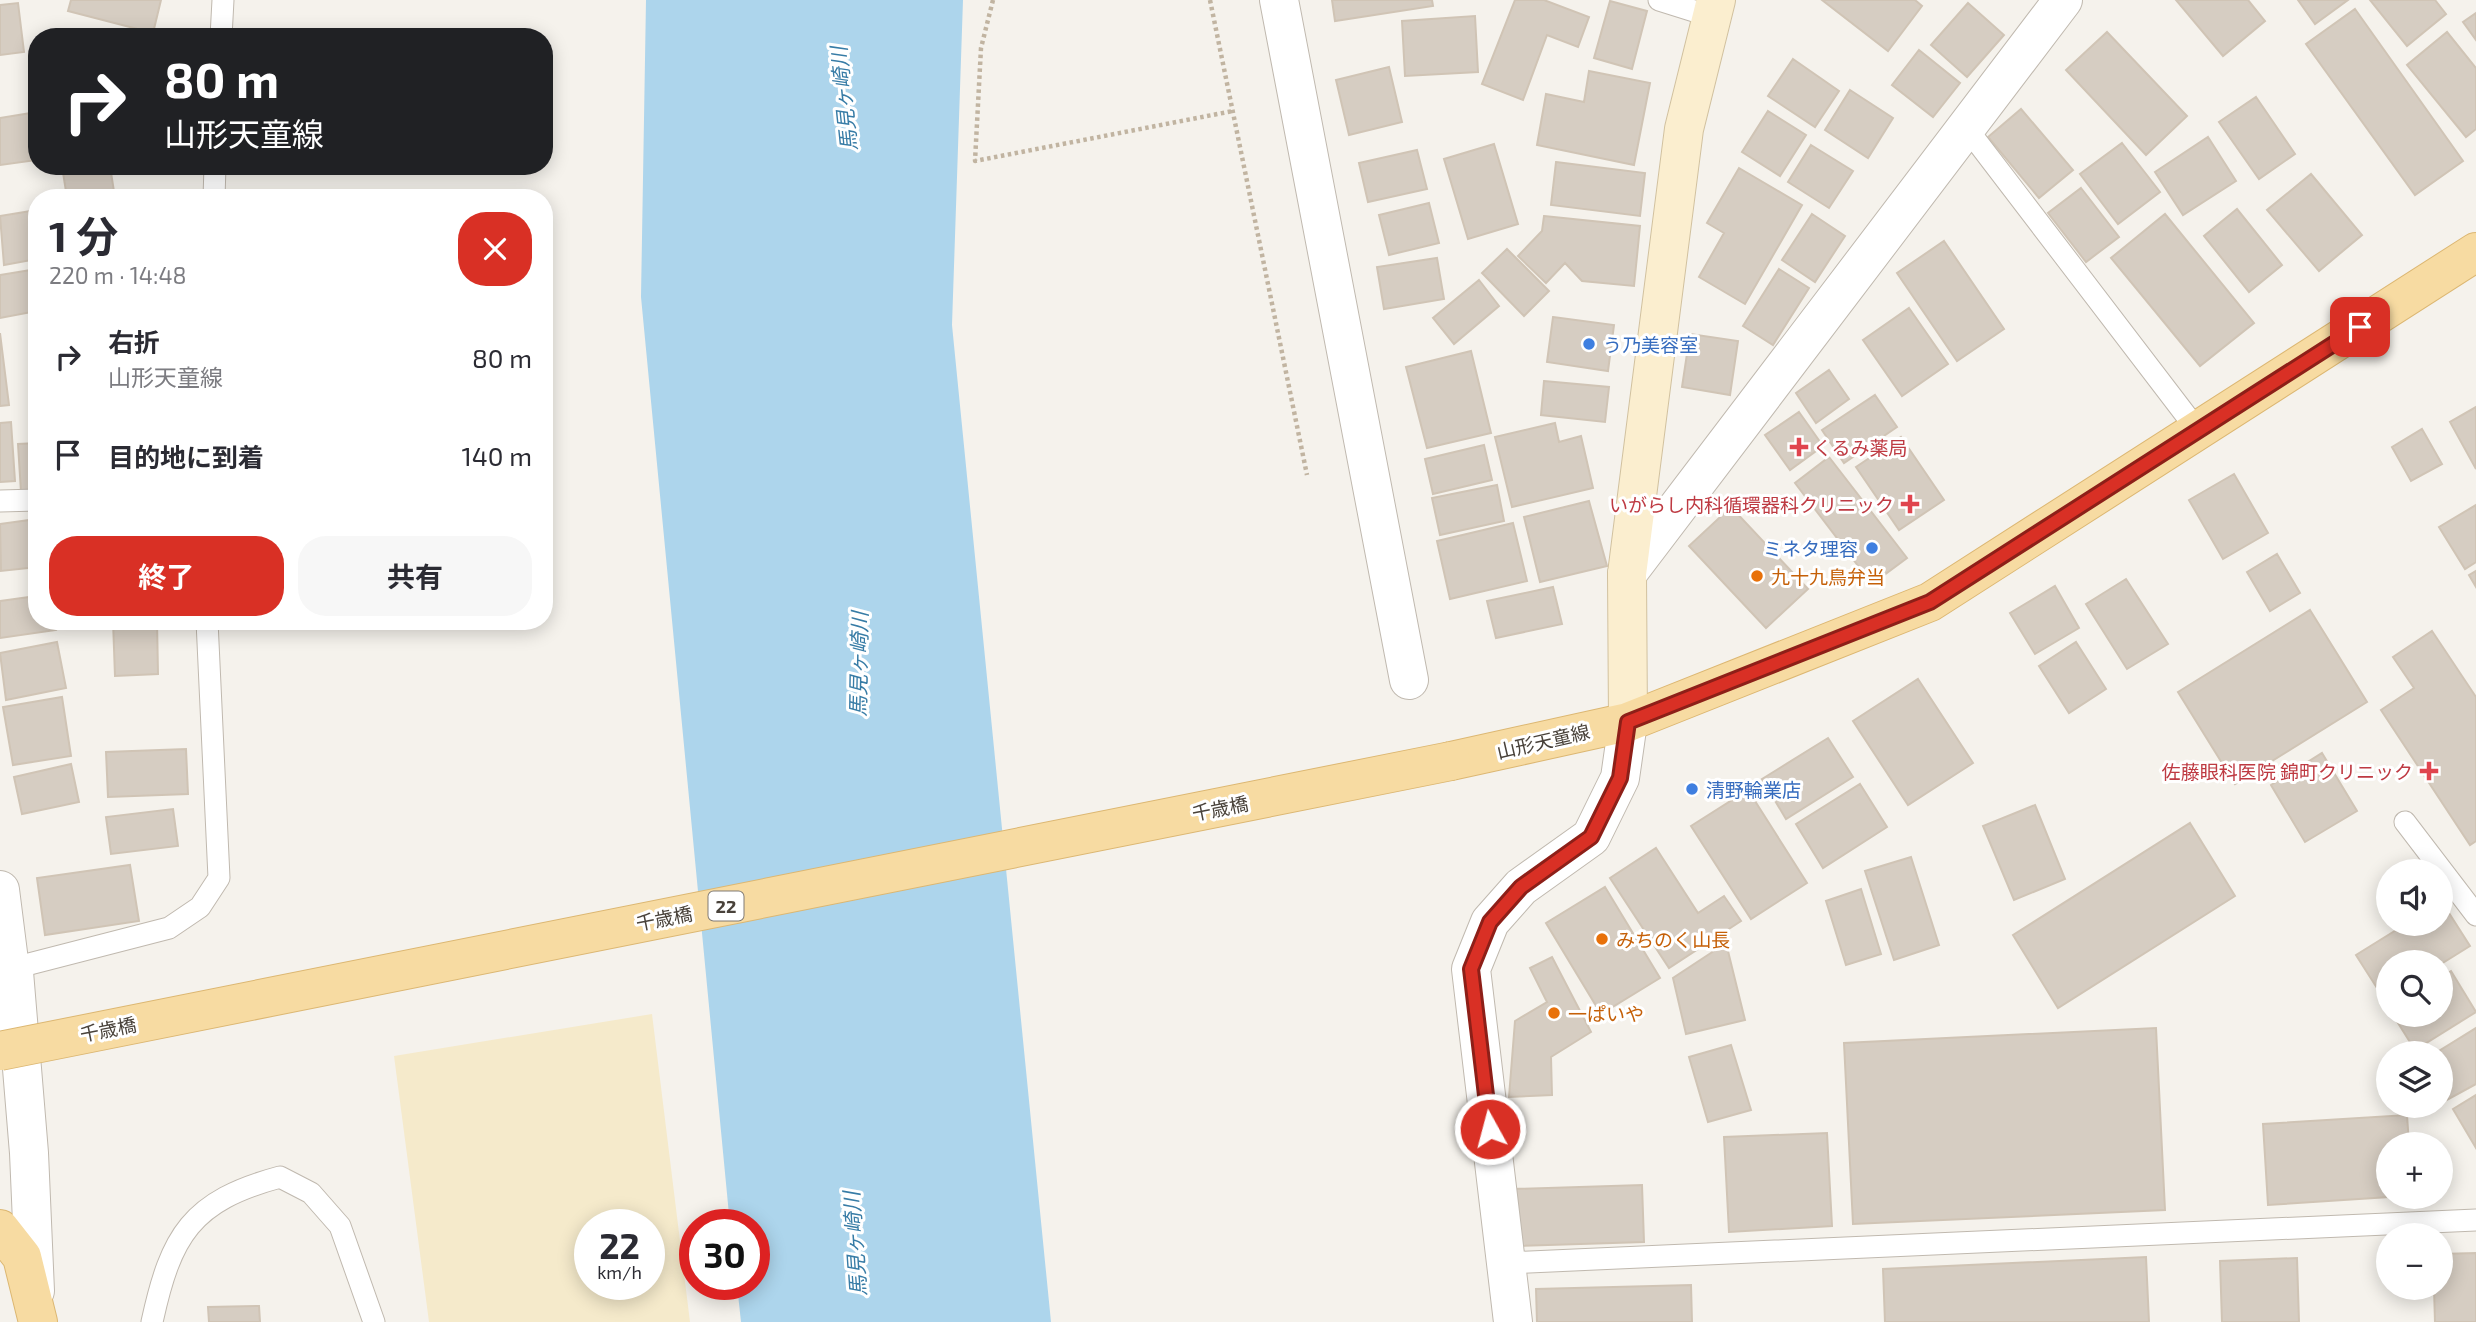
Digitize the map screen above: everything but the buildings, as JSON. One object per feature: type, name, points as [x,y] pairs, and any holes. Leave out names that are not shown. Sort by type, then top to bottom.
[{"type":"main road","name":"山形天童線","points":[[1451,761],[1628,722],[1930,602],[2476,252]]},
{"type":"main road","name":"千歳橋","points":[[0,1051],[1451,761]]},
{"type":"main road","points":[[0,1228],[22,1257],[36,1312]]},
{"type":"main road","points":[[0,1275],[36,1312]]},
{"type":"street","points":[[1279,0],[1409,680]]},
{"type":"street","points":[[1627,574],[2063,0]]},
{"type":"street","points":[[1513,1322],[1471,969],[1490,922],[1521,887],[1591,837],[1620,778],[1628,722],[1627,574],[1684,129],[1713,8]]},
{"type":"street","points":[[0,890],[5,970],[15,972],[29,1153],[36,1312]]},
{"type":"lane","points":[[221,28],[223,0]]},
{"type":"lane","points":[[1659,0],[1713,8]]},
{"type":"lane","points":[[1965,126],[2198,431]]},
{"type":"lane","points":[[0,501],[28,500]]},
{"type":"lane","points":[[5,970],[169,928],[200,907],[219,878],[207,630]]},
{"type":"lane","points":[[2404,822],[2476,915]]},
{"type":"lane","points":[[152,1322],[170,1257],[188,1224],[219,1199],[247,1186],[280,1177],[311,1193],[340,1226],[374,1322]]},
{"type":"lane","points":[[1506,1263],[2474,1218]]},
{"type":"path","points":[[993,0],[981,48],[975,161],[1233,111]]},
{"type":"path","points":[[1210,0],[1307,475]]},
{"type":"sand","points":[[652,1014],[679,1233],[679,1300],[687,1300],[690,1322],[429,1322],[394,1056]]},
{"type":"water","name":"馬見ヶ崎川","points":[[646,0],[963,0],[952,325],[1051,1322],[741,1322],[739,1300],[770,1300],[770,1209],[728,1209],[641,297]]},
{"type":"place","name":"う乃美容室","points":[[1589,344]]},
{"type":"place","name":"くるみ薬局","points":[[1799,447]]},
{"type":"place","name":"いがらし内科循環器科クリニック","points":[[1910,504]]},
{"type":"place","name":"ミネタ理容","points":[[1872,548]]},
{"type":"place","name":"九十九鳥弁当","points":[[1757,576]]},
{"type":"place","name":"佐藤眼科医院 錦町クリニック","points":[[2429,771]]},
{"type":"place","name":"清野輪業店","points":[[1692,789]]},
{"type":"place","name":"みちのく山長","points":[[1602,939]]},
{"type":"place","name":"一ぱいや","points":[[1554,1013]]},
{"type":"route","points":[[1490,1129],[1471,969],[1490,922],[1521,887],[1591,837],[1620,778],[1628,722],[1930,602],[2360,327]]}]
